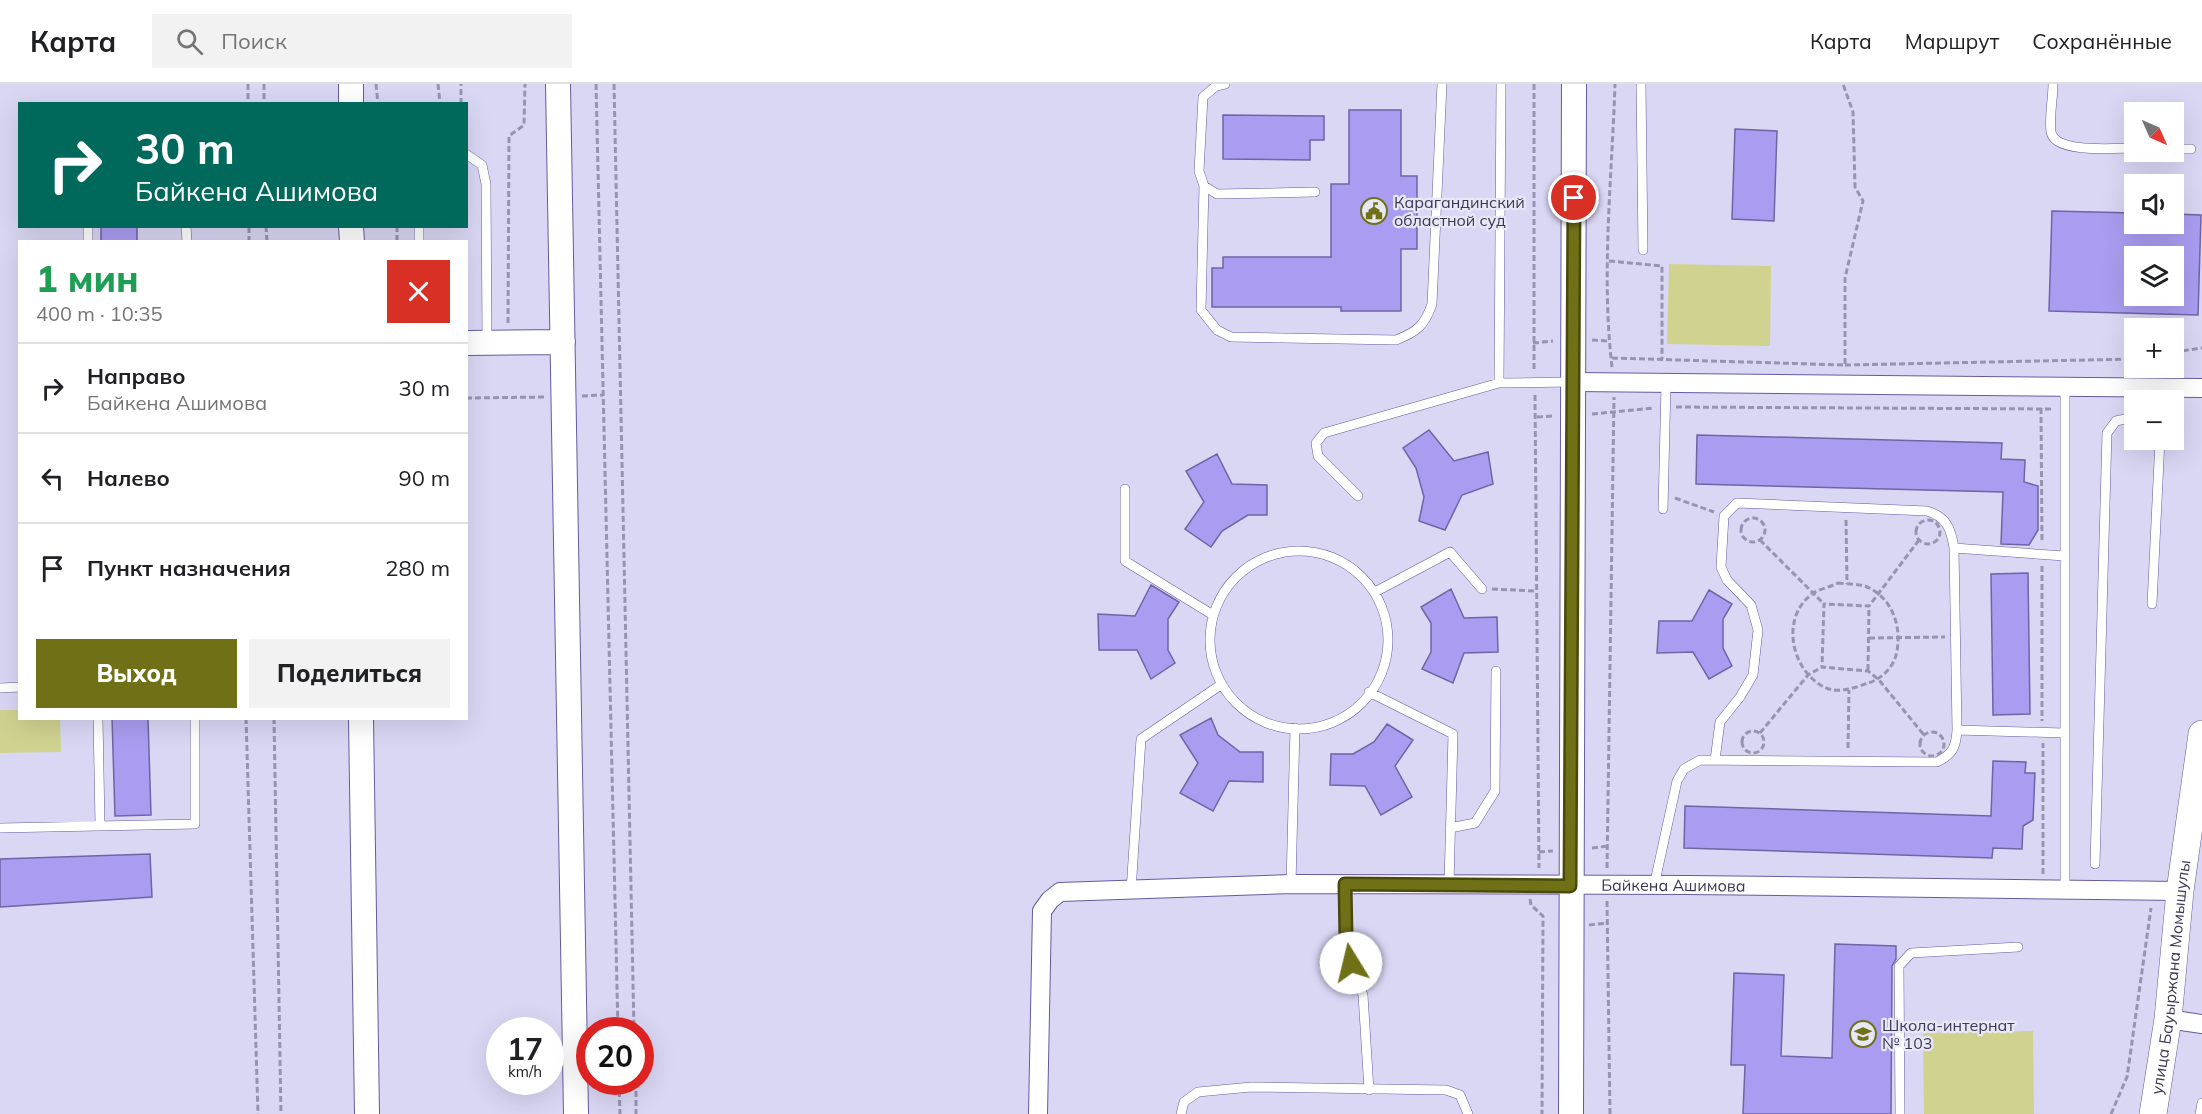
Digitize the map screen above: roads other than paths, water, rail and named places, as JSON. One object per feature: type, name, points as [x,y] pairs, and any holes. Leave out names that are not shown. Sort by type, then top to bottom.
[{"type":"main road","points":[[351,84],[351,102]]},
{"type":"main road","points":[[558,84],[576,1114]]},
{"type":"main road","points":[[1571,1114],[1574,84]]},
{"type":"main road","points":[[480,339],[563,342]]},
{"type":"main road","points":[[361,720],[368,1114]]},
{"type":"main road","name":"улица Бауыржана Момышулы","points":[[2153,1114],[2168,1019],[2180,891],[2202,734]]},
{"type":"street","points":[[1574,382],[2065,385],[2124,391]]},
{"type":"street","points":[[2184,390],[2202,388]]},
{"type":"street","name":"Байкена Ашимова","points":[[1038,1114],[1042,911],[1060,892],[1291,884],[2042,888],[2180,891]]},
{"type":"street","points":[[2168,1019],[2202,1024]]},
{"type":"lane","points":[[1225,84],[1216,86],[1203,97],[1199,171],[1204,186],[1202,310],[1217,330],[1231,337],[1396,340],[1415,333],[1426,321],[1432,304],[1442,84]]},
{"type":"lane","points":[[1499,383],[1501,84]]},
{"type":"lane","points":[[1641,84],[1642,250]]},
{"type":"lane","points":[[2053,84],[2051,132],[2055,141],[2066,146],[2124,148]]},
{"type":"lane","points":[[2184,149],[2191,149]]},
{"type":"lane","points":[[468,155],[482,165],[486,184],[480,339]]},
{"type":"lane","points":[[1204,186],[1217,194],[1315,192]]},
{"type":"lane","points":[[1358,496],[1318,456],[1316,442],[1324,433],[1499,383],[1574,382]]},
{"type":"lane","points":[[1663,509],[1666,384]]},
{"type":"lane","points":[[2064,890],[2065,385]]},
{"type":"lane","points":[[2095,864],[2107,433],[2115,421],[2124,419]]},
{"type":"lane","points":[[2152,604],[2160,450]]},
{"type":"lane","points":[[1125,489],[1125,561],[1212,615]]},
{"type":"lane","points":[[1654,886],[1677,781],[1684,769],[1700,760],[1938,762],[1951,755],[1957,744],[1954,548],[1952,533],[1940,515],[1927,511],[1737,503],[1724,516],[1721,567],[1727,580],[1751,605],[1758,630],[1753,675],[1740,697],[1720,722],[1715,760]]},
{"type":"lane","points":[[1954,548],[2064,556]]},
{"type":"lane","points":[[1301,550],[1330,556],[1355,570],[1375,592],[1386,620],[1388,649],[1380,677],[1363,702],[1339,719],[1311,728],[1295,728],[1282,727],[1254,717],[1231,698],[1216,674],[1209,645],[1212,615],[1225,589],[1245,568],[1272,554],[1301,550]]},
{"type":"lane","points":[[1375,592],[1450,552],[1482,589]]},
{"type":"lane","points":[[1450,828],[1475,823],[1495,791],[1496,671]]},
{"type":"lane","points":[[1131,891],[1141,739],[1222,684]]},
{"type":"lane","points":[[0,688],[18,687]]},
{"type":"lane","points":[[1369,692],[1453,734],[1449,884]]},
{"type":"lane","points":[[98,720],[99,825]]},
{"type":"lane","points":[[0,828],[195,824],[195,720]]},
{"type":"lane","points":[[1291,884],[1295,728]]},
{"type":"lane","points":[[1957,730],[2063,733]]},
{"type":"lane","points":[[1345,884],[1346,938],[1351,963],[1363,995],[1369,1090]]},
{"type":"lane","points":[[1900,1114],[1899,966],[1904,958],[1911,953],[2018,946]]},
{"type":"lane","points":[[1181,1114],[1184,1102],[1198,1092],[1251,1087],[1446,1090],[1460,1095],[1467,1114]]},
{"type":"lane","points":[[2200,1114],[2202,1103]]},
{"type":"place","name":"Карагандинский областной суд","points":[[1374,211]]},
{"type":"place","name":"Школа-интернат № 103","points":[[1863,1034]]}]
